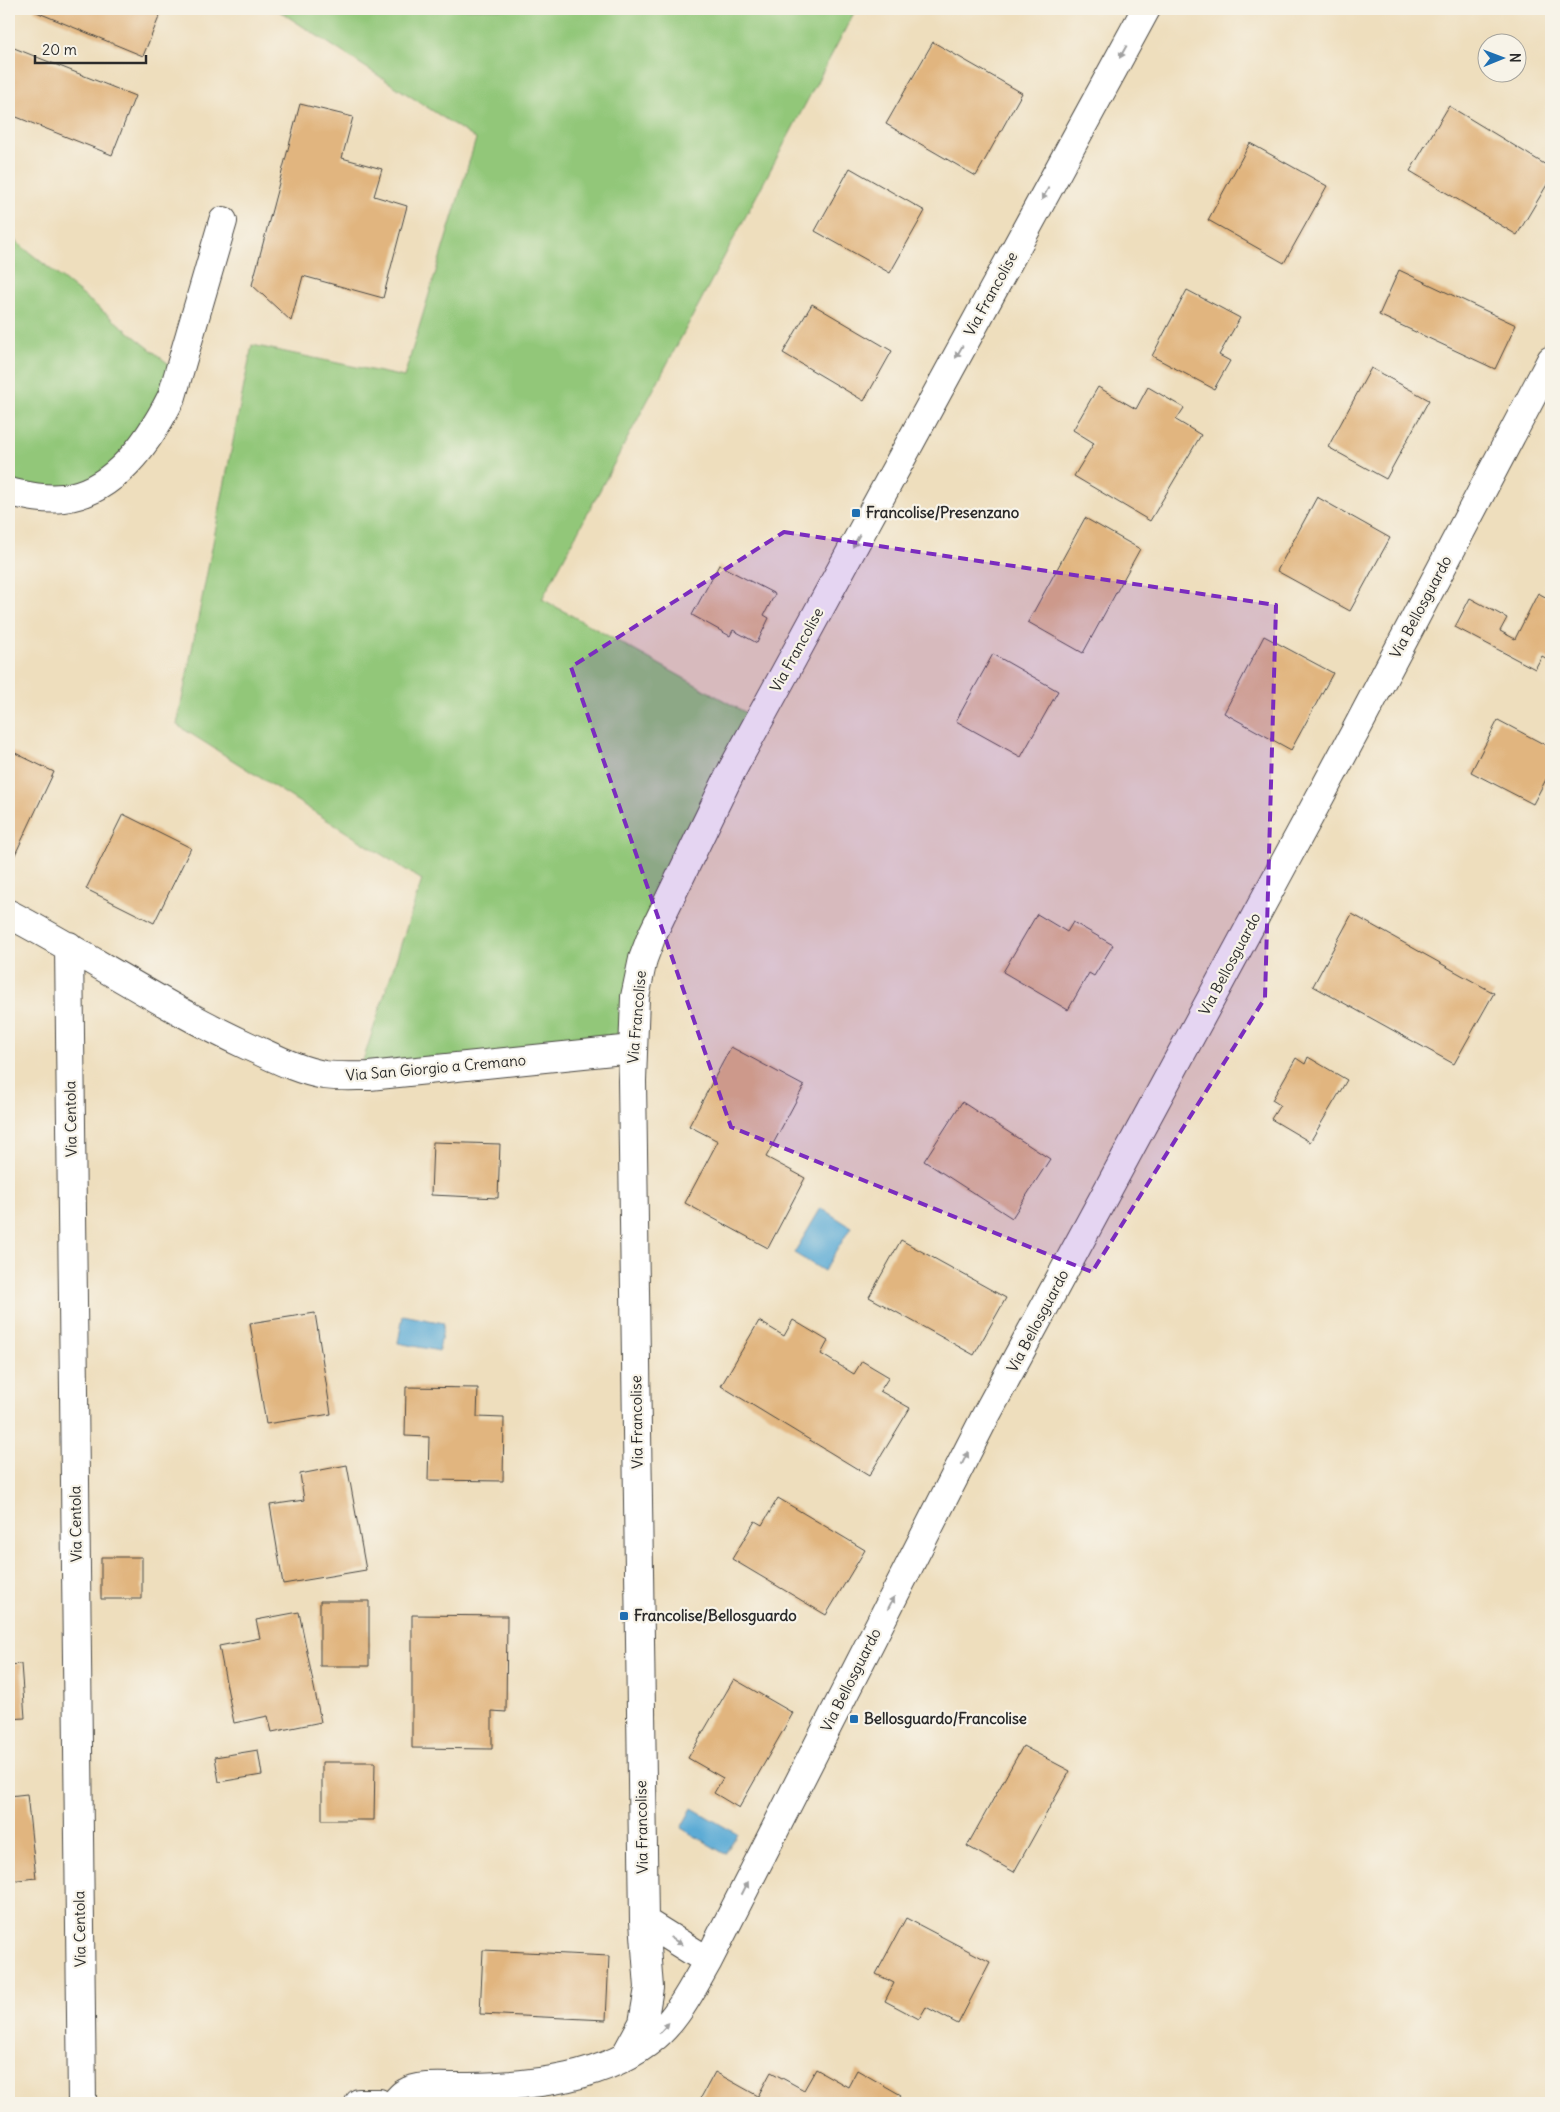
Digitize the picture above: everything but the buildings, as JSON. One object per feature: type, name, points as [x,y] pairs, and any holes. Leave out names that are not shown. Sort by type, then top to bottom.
[{"type":"street","name":"Via Francolise","points":[[625,2056],[643,2022],[650,1988],[644,1921],[632,1049],[635,997],[643,959],[732,770],[1146,9]]},
{"type":"street","points":[[9,492],[40,498],[63,498],[86,493],[106,481],[128,462],[144,443],[160,420],[172,396],[223,221]]},
{"type":"street","name":"Via Bellosguardo","points":[[394,2103],[406,2092],[421,2088],[486,2087],[551,2080],[597,2069],[625,2056],[655,2037],[690,1992],[708,1962],[984,1420],[1355,732],[1551,360]]},
{"type":"street","name":"Via San Giorgio a Cremano","points":[[9,914],[69,946],[190,1018],[284,1063],[324,1075],[370,1076],[632,1049]]},
{"type":"street","name":"Via Centola","points":[[69,946],[82,2103]]},
{"type":"street","points":[[644,1921],[708,1962]]},
{"type":"street","points":[[359,2103],[379,2103]]},
{"type":"highlighted area","points":[[784,532],[1276,605],[1265,998],[1092,1272],[731,1127],[571,667]]},
{"type":"green space","points":[[276,9],[856,9],[542,599],[759,720],[643,959],[632,1049],[358,1076],[422,880],[177,725],[252,345],[404,377],[476,139]]},
{"type":"green space","points":[[9,236],[180,373],[106,481],[9,492]]},
{"type":"water","points":[[821,1208],[851,1227],[824,1271],[794,1253]]},
{"type":"water","points":[[403,1315],[444,1323],[439,1351],[398,1343]]},
{"type":"water","points":[[692,1808],[737,1834],[725,1854],[681,1828]]},
{"type":"place","name":"Francolise/Presenzano","points":[[856,513]]},
{"type":"place","name":"Francolise/Bellosguardo","points":[[624,1616]]},
{"type":"place","name":"Bellosguardo/Francolise","points":[[854,1719]]}]
